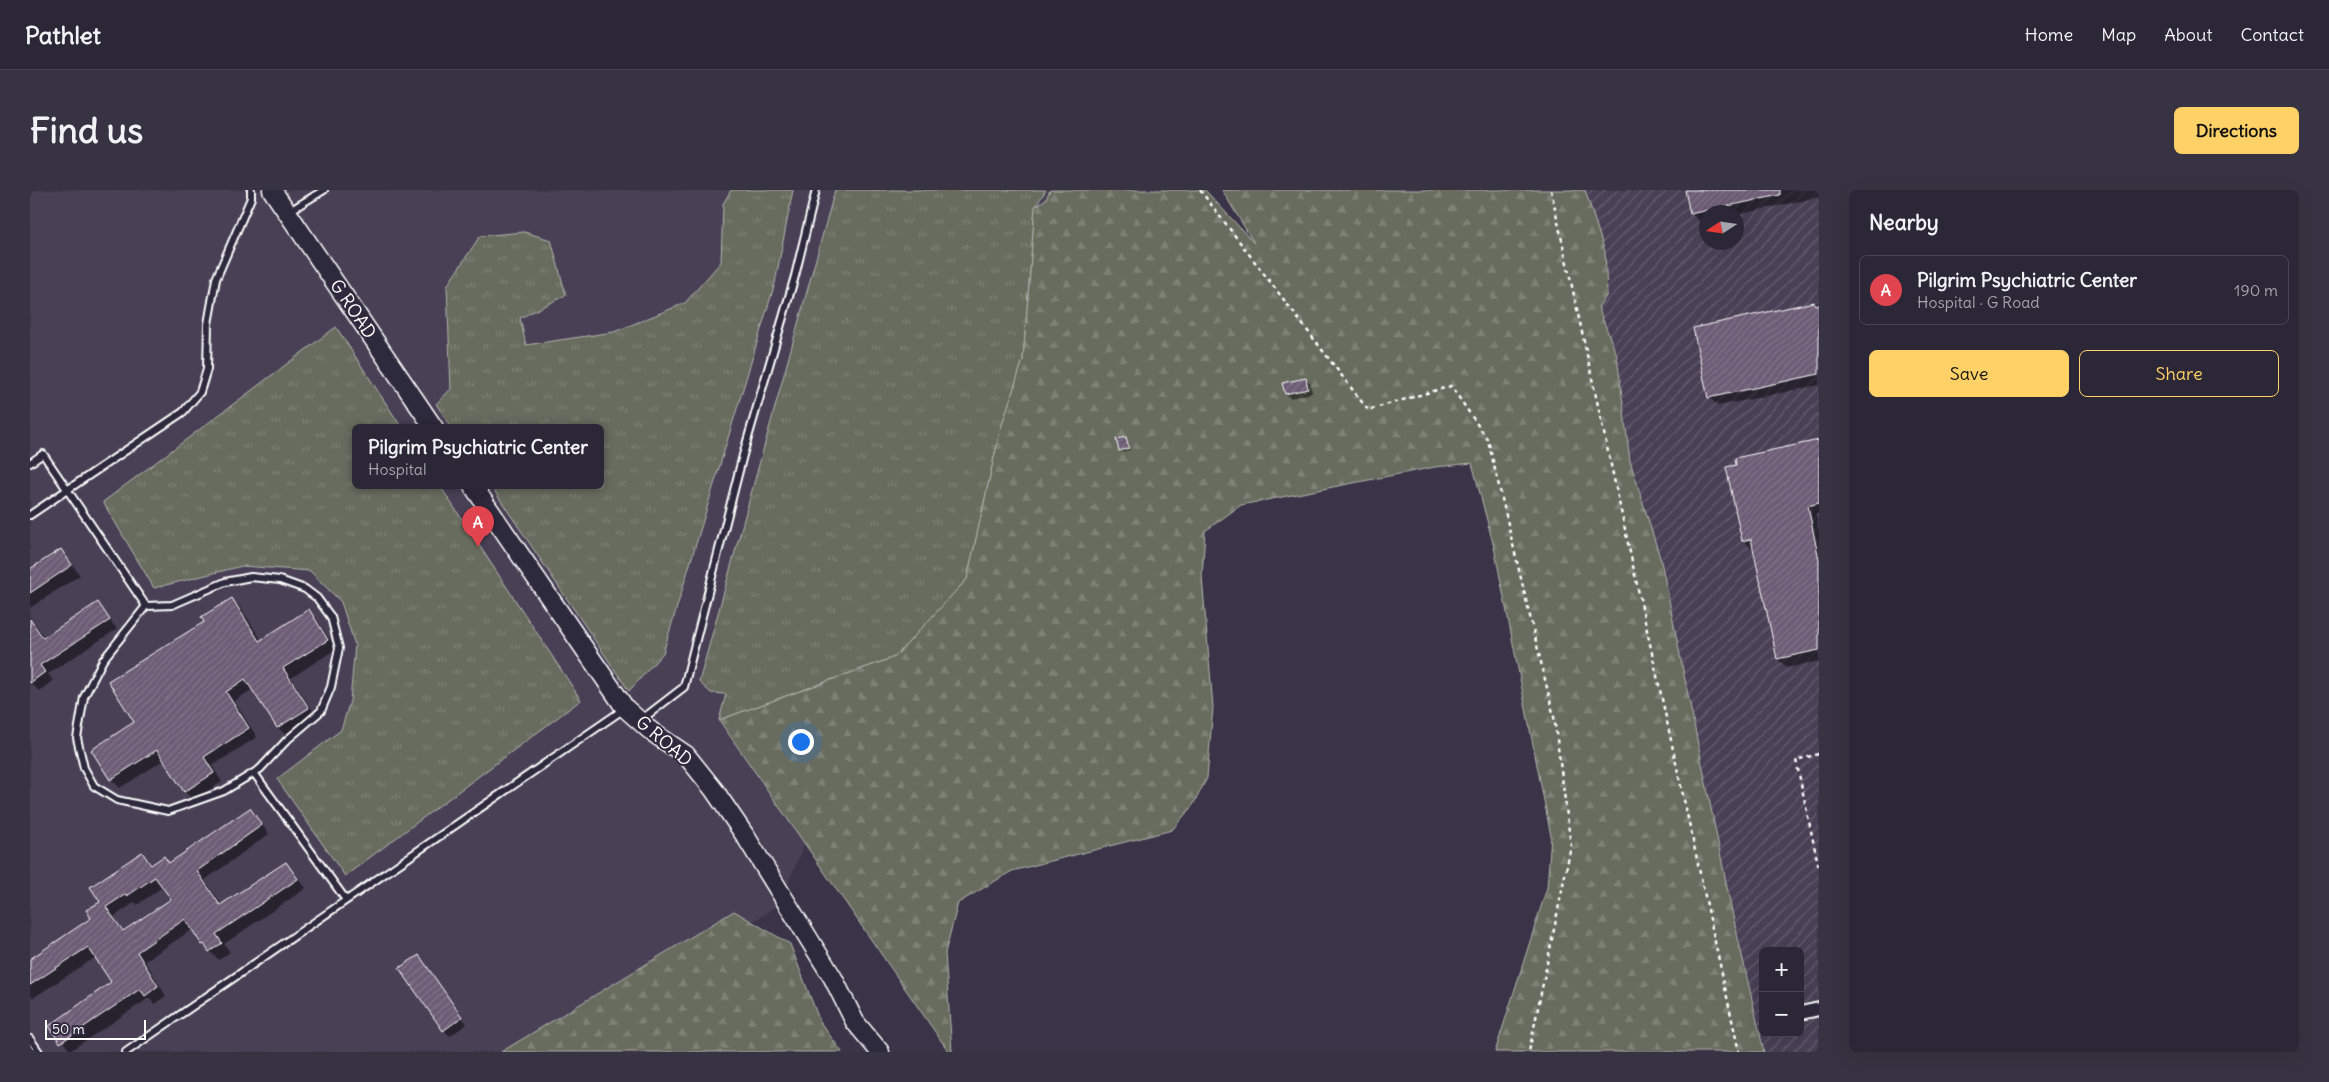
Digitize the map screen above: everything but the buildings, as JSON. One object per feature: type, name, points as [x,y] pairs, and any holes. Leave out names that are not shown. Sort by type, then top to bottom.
[{"type":"street","name":"G ROAD","points":[[272,190],[431,424]]},
{"type":"street","name":"G ROAD","points":[[475,489],[625,708],[686,756],[714,790],[746,837],[833,978],[855,1022],[880,1052]]},
{"type":"street","points":[[1804,1012],[1819,1009]]},
{"type":"lane","points":[[30,516],[183,412],[200,392],[207,369],[208,324],[216,278],[251,198],[251,190]]},
{"type":"lane","points":[[287,213],[324,190]]},
{"type":"lane","points":[[640,721],[684,687],[743,455],[795,276],[816,190]]},
{"type":"lane","points":[[30,463],[43,454],[69,489],[146,606]]},
{"type":"lane","points":[[251,577],[280,580],[304,589],[317,598],[331,616],[339,648],[331,688],[321,711],[254,773],[224,791],[168,811],[117,800],[94,786],[84,768],[77,738],[84,697],[103,660],[146,606],[172,605],[225,582],[251,577]]},
{"type":"lane","points":[[126,1052],[625,708]]},
{"type":"lane","points":[[254,773],[346,900]]},
{"type":"lane","points":[[30,1039],[39,1052]]},
{"type":"path","points":[[1200,190],[1368,410],[1451,386],[1488,440],[1554,717],[1571,846],[1529,1052]]},
{"type":"path","points":[[1551,190],[1739,1052]]},
{"type":"path","points":[[1819,754],[1796,760],[1819,869]]},
{"type":"shaded area","points":[[30,190],[1073,190],[780,904],[552,1052],[30,1052]]},
{"type":"shaded area","points":[[1562,190],[1819,190],[1819,1052],[1752,1052]]},
{"type":"green space","points":[[731,190],[793,190],[775,283],[663,653],[629,691],[493,489],[604,489],[604,424],[449,424],[436,404],[451,389],[447,286],[480,236],[524,232],[551,240],[566,295],[520,318],[526,345],[614,332],[685,303],[721,262],[723,204]]},
{"type":"green space","points":[[835,190],[1046,190],[1035,207],[1023,360],[1000,431],[967,579],[895,657],[719,720],[726,694],[711,693],[699,682]]},
{"type":"green space","points":[[1050,190],[1205,190],[1254,243],[1222,190],[1585,190],[1605,252],[1607,295],[1598,307],[1617,356],[1630,461],[1661,561],[1732,912],[1759,1037],[1764,1052],[1495,1052],[1547,888],[1551,836],[1494,547],[1472,463],[1435,467],[1241,505],[1205,531],[1202,577],[1213,707],[1207,778],[1193,805],[1172,830],[1012,871],[958,903],[945,953],[952,1052],[949,1052],[719,720],[895,657],[967,579],[1000,431],[1023,360],[1035,207],[1046,199]]},
{"type":"green space","points":[[336,327],[399,424],[352,424],[352,489],[442,489],[581,700],[345,876],[277,779],[341,730],[350,701],[355,645],[341,602],[310,571],[242,566],[154,588],[103,502]]},
{"type":"green space","points":[[734,911],[790,944],[820,1022],[842,1052],[501,1052]]},
{"type":"place","name":"Pilgrim Psychiatric Center","points":[[478,547]]}]
